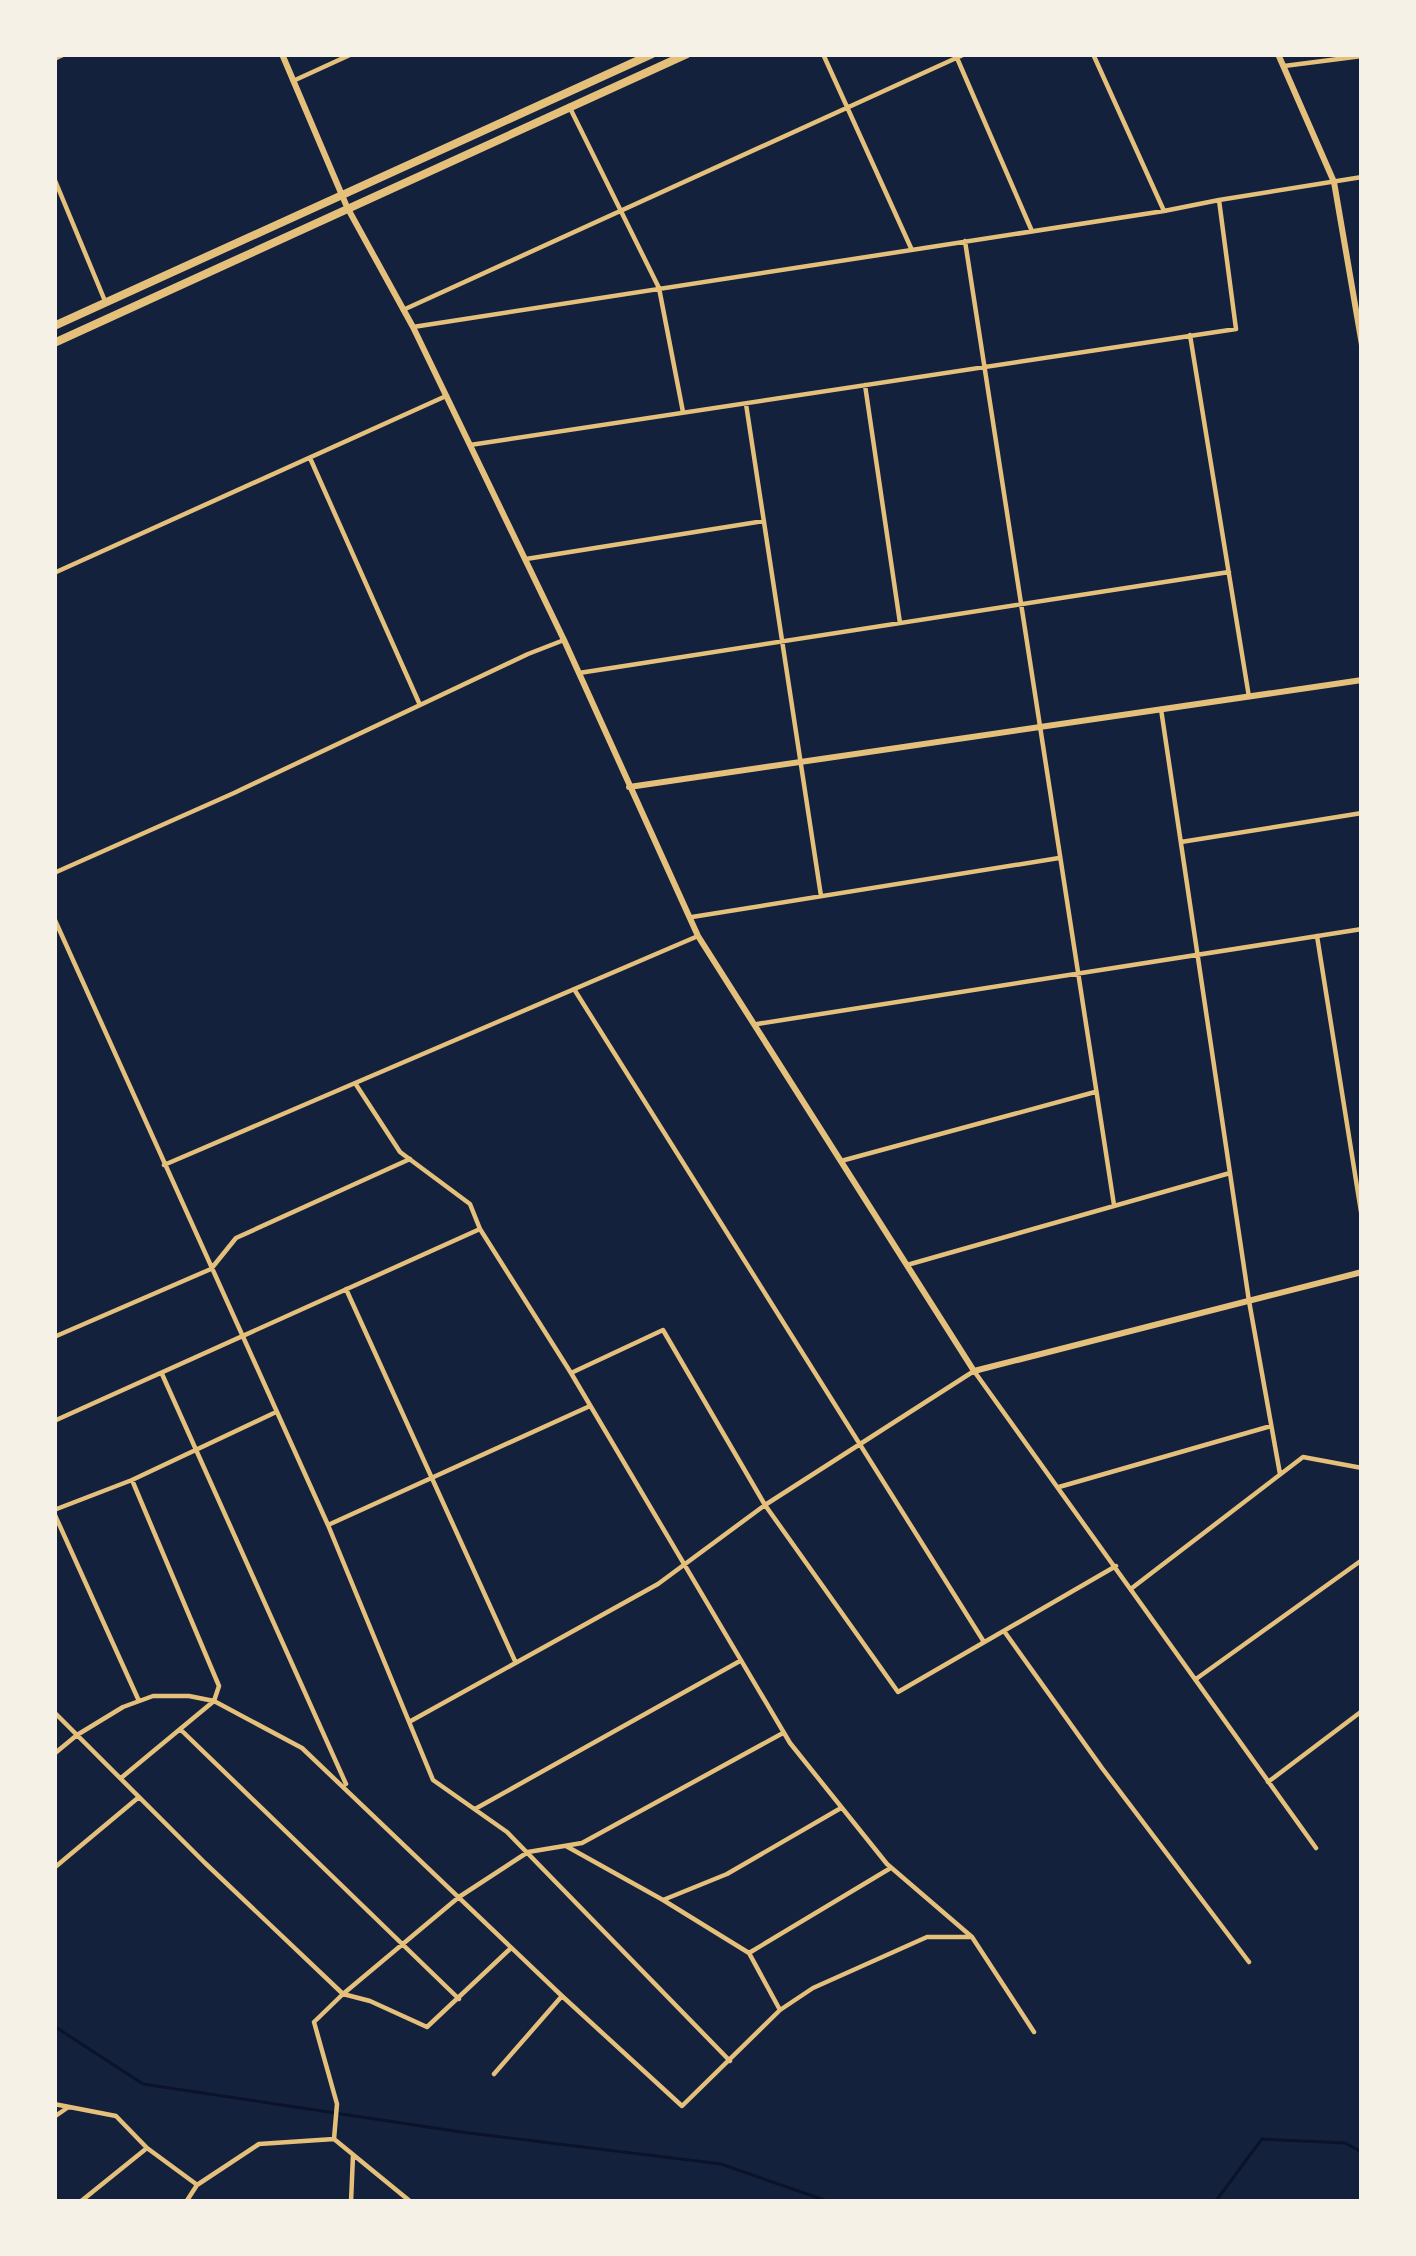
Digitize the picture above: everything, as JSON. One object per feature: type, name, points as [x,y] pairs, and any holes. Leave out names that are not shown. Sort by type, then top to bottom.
[{"type":"main road","points":[[54,326],[652,54]]},
{"type":"main road","points":[[54,343],[687,54]]},
{"type":"street","points":[[54,59],[65,54]]},
{"type":"street","points":[[282,54],[347,207],[413,327],[525,559],[698,936],[974,1371],[1316,1848]]},
{"type":"street","points":[[293,81],[352,54]]},
{"type":"street","points":[[823,54],[911,248]]},
{"type":"street","points":[[403,310],[965,54]]},
{"type":"street","points":[[1093,54],[1164,212]]},
{"type":"street","points":[[1278,54],[1334,182],[1362,345]]},
{"type":"street","points":[[1284,66],[1362,56]]},
{"type":"street","points":[[957,58],[1032,231]]},
{"type":"street","points":[[568,106],[658,288],[683,412]]},
{"type":"street","points":[[413,327],[1164,212],[1362,177]]},
{"type":"street","points":[[55,184],[106,303]]},
{"type":"street","points":[[470,445],[1236,328],[1220,200]]},
{"type":"street","points":[[965,241],[1114,1205]]},
{"type":"street","points":[[1190,335],[1250,697]]},
{"type":"street","points":[[865,385],[900,623]]},
{"type":"street","points":[[54,573],[446,396]]},
{"type":"street","points":[[746,403],[820,896]]},
{"type":"street","points":[[310,457],[420,705]]},
{"type":"street","points":[[525,559],[764,521]]},
{"type":"street","points":[[579,673],[1229,572]]},
{"type":"street","points":[[54,873],[564,640]]},
{"type":"street","points":[[629,787],[1362,680]]},
{"type":"street","points":[[1161,710],[1249,1301],[1280,1474]]},
{"type":"street","points":[[1181,842],[1362,813]]},
{"type":"street","points":[[689,917],[1059,858]]},
{"type":"street","points":[[54,918],[328,1525],[433,1780],[507,1832],[730,2061]]},
{"type":"street","points":[[754,1025],[1362,928]]},
{"type":"street","points":[[164,1165],[698,936]]},
{"type":"street","points":[[1317,936],[1362,1218]]},
{"type":"street","points":[[574,989],[984,1642]]},
{"type":"street","points":[[355,1083],[400,1152],[470,1204],[480,1229],[571,1373],[783,1733],[891,1868],[972,1937],[1034,2032]]},
{"type":"street","points":[[841,1161],[1095,1093]]},
{"type":"street","points":[[54,1337],[211,1268],[236,1238],[410,1159]]},
{"type":"street","points":[[907,1264],[1230,1173]]},
{"type":"street","points":[[54,1421],[480,1229]]},
{"type":"street","points":[[410,1723],[658,1584],[765,1505],[974,1371],[1362,1273]]},
{"type":"street","points":[[346,1289],[516,1663]]},
{"type":"street","points":[[571,1373],[663,1330],[765,1505],[898,1692],[1116,1566]]},
{"type":"street","points":[[162,1373],[349,1790]]},
{"type":"street","points":[[328,1525],[590,1406]]},
{"type":"street","points":[[140,1702],[54,1512],[276,1412]]},
{"type":"street","points":[[1059,1487],[1271,1426]]},
{"type":"street","points":[[1132,1588],[1303,1457],[1362,1468]]},
{"type":"street","points":[[121,1779],[214,1701],[219,1686],[132,1480]]},
{"type":"street","points":[[1196,1679],[1362,1560]]},
{"type":"street","points":[[1004,1631],[1249,1962]]},
{"type":"street","points":[[475,1809],[740,1661]]},
{"type":"street","points":[[54,1754],[123,1707],[153,1696],[214,1701],[302,1748],[682,2106],[780,2010],[813,1988],[927,1937],[972,1937]]},
{"type":"street","points":[[1268,1782],[1362,1711]]},
{"type":"street","points":[[54,1712],[343,1994],[427,2027],[511,1948]]},
{"type":"street","points":[[180,1729],[458,1999]]},
{"type":"street","points":[[334,2139],[337,2104],[314,2022],[343,1994],[459,1897],[527,1852],[582,1843],[783,1733]]},
{"type":"street","points":[[54,1868],[139,1797]]},
{"type":"street","points":[[663,1900],[727,1874],[842,1808]]},
{"type":"street","points":[[566,1846],[748,1953],[780,2010]]},
{"type":"street","points":[[748,1953],[891,1868]]},
{"type":"street","points":[[494,2074],[562,1996]]},
{"type":"street","points":[[54,2104],[116,2116],[147,2148],[197,2185]]},
{"type":"street","points":[[54,2117],[67,2108]]},
{"type":"street","points":[[186,2202],[197,2185],[259,2144],[334,2139],[411,2202]]},
{"type":"street","points":[[80,2202],[147,2148]]},
{"type":"street","points":[[351,2202],[353,2155]]},
{"type":"waterway","points":[[54,2026],[143,2084],[461,2132],[721,2164],[830,2202]]},
{"type":"waterway","points":[[1215,2202],[1262,2139],[1345,2143],[1362,2152]]}]
